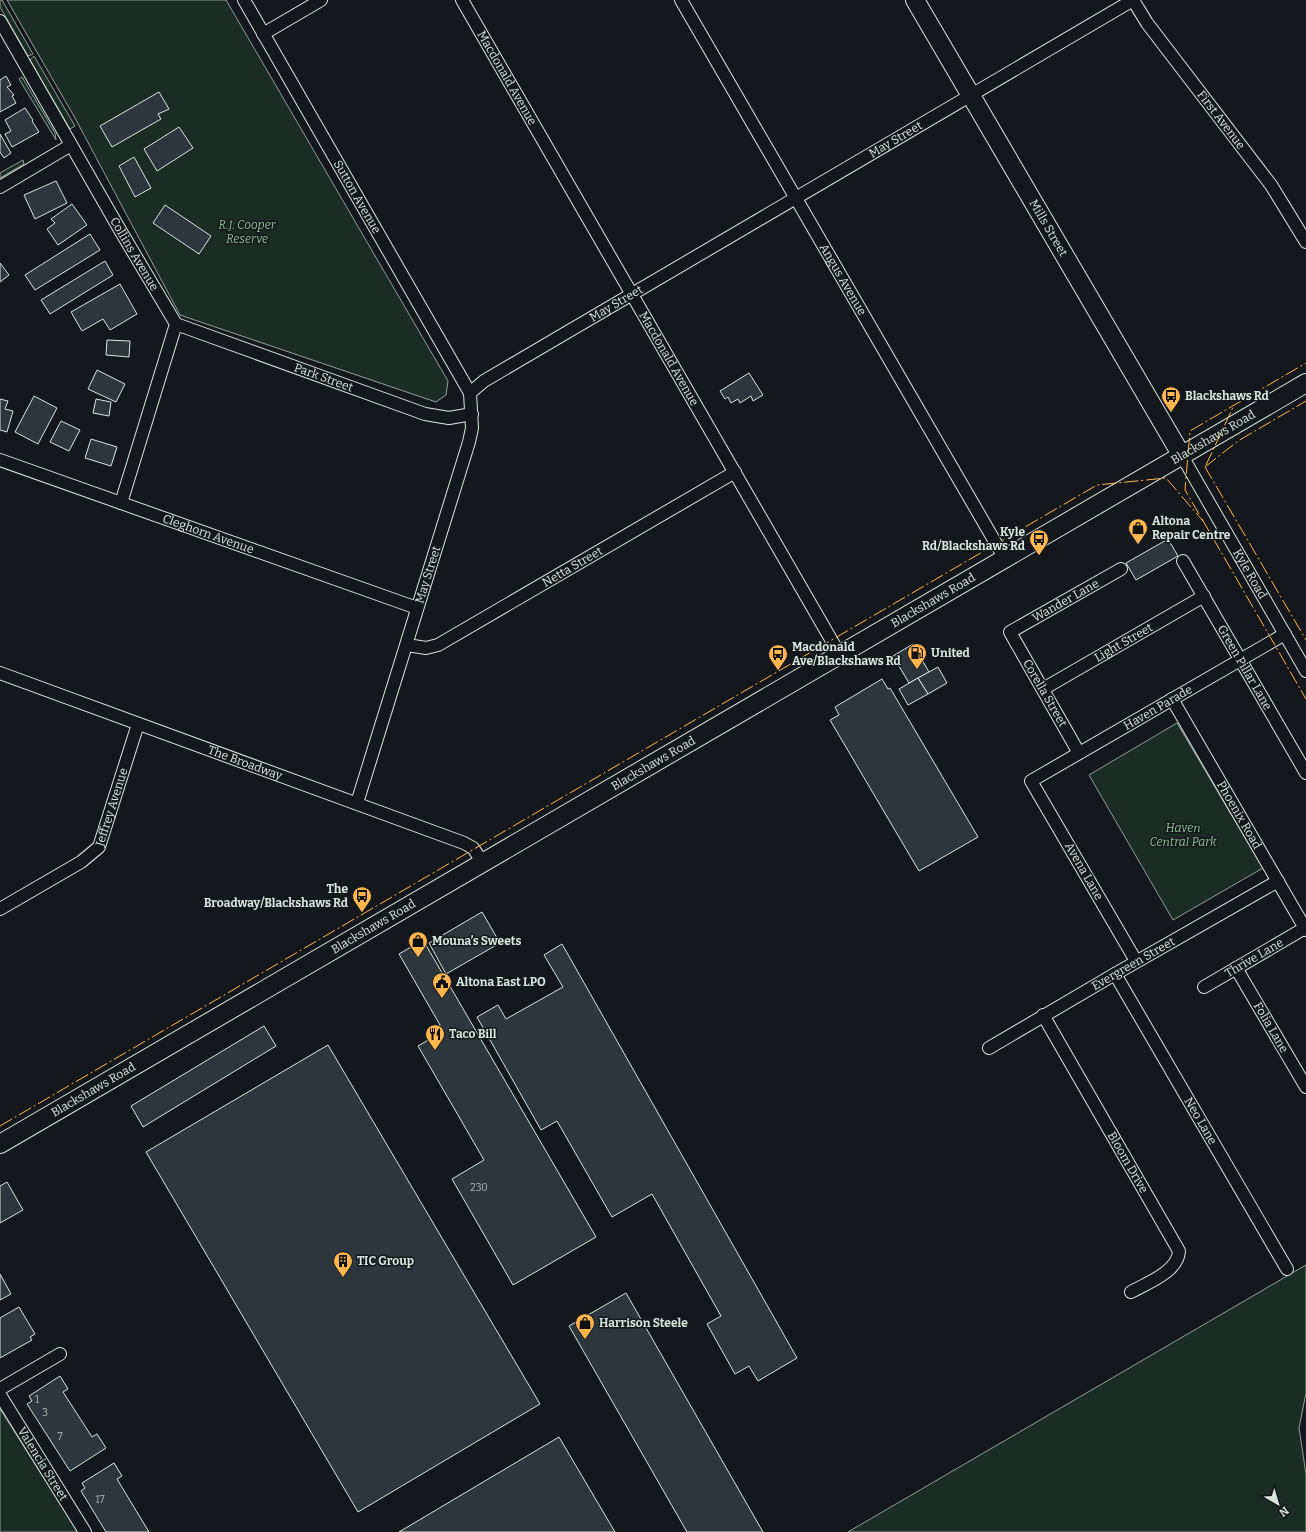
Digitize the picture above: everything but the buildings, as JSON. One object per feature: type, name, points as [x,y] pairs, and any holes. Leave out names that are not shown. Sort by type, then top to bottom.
[{"type":"main road","name":"Mills Street","points":[[915,0],[1182,456]]},
{"type":"main road","name":"Blackshaws Road","points":[[0,1144],[1306,383]]},
{"type":"street","name":"Sutton Avenue","points":[[244,0],[470,393]]},
{"type":"street","points":[[263,34],[321,0]]},
{"type":"street","name":"Macdonald Avenue","points":[[462,0],[840,655]]},
{"type":"street","name":"Angus Avenue","points":[[682,0],[795,198],[1005,559]]},
{"type":"street","name":"May Street","points":[[357,803],[469,442],[472,428],[470,393],[484,381],[632,293],[1133,0]]},
{"type":"street","name":"First Avenue","points":[[1133,0],[1147,23],[1271,185],[1306,242]]},
{"type":"street","name":"Collins Avenue","points":[[0,21],[120,230],[176,324]]},
{"type":"street","points":[[0,187],[72,145]]},
{"type":"street","points":[[121,503],[176,324]]},
{"type":"street","name":"Park Street","points":[[176,324],[425,414],[449,418],[472,414]]},
{"type":"street","name":"Kyle Road","points":[[1182,456],[1306,671]]},
{"type":"street","name":"Cleghorn Avenue","points":[[0,460],[417,608]]},
{"type":"street","name":"Netta Street","points":[[407,645],[426,648],[438,644],[735,472]]},
{"type":"street","name":"Green Pillar Lane","points":[[1183,561],[1306,773]]},
{"type":"street","name":"Wander Lane","points":[[1010,632],[1121,569]]},
{"type":"street","name":"Light Street","points":[[1043,689],[1204,596]]},
{"type":"street","name":"Corella Street","points":[[1010,632],[1079,753]]},
{"type":"street","name":"Haven Parade","points":[[1031,781],[1285,634]]},
{"type":"street","name":"The Broadway","points":[[0,674],[464,843],[473,848],[483,863]]},
{"type":"street","name":"Phoenix Road","points":[[1172,699],[1305,929]]},
{"type":"street","name":"Jeffrey Avenue","points":[[0,909],[81,862],[99,847],[138,724]]},
{"type":"street","name":"Avena Lane","points":[[1031,781],[1136,961]]},
{"type":"street","name":"Evergreen Street","points":[[989,1048],[1136,961],[1278,881]]},
{"type":"street","name":"Thrive Lane","points":[[1204,987],[1305,929]]},
{"type":"street","name":"Folia Lane","points":[[1236,968],[1306,1087]]},
{"type":"street","name":"Neo Lane","points":[[1114,974],[1287,1268]]},
{"type":"street","name":"Bloom Drive","points":[[1044,1015],[1179,1251],[1176,1263],[1168,1270],[1131,1292]]},
{"type":"street","points":[[0,1389],[60,1354]]},
{"type":"street","name":"Valencia Street","points":[[0,1396],[85,1532]]},
{"type":"green space","points":[[0,0],[2,0],[33,54],[28,56],[0,7]]},
{"type":"green space","name":"R.J. Cooper Reserve","points":[[7,0],[226,0],[448,381],[446,395],[436,402],[180,315],[75,118]]},
{"type":"green space","points":[[34,56],[75,126],[70,129],[30,60]]},
{"type":"green space","points":[[22,77],[55,133],[56,140],[19,79]]},
{"type":"green space","points":[[23,160],[24,164],[0,178],[0,173]]},
{"type":"green space","name":"Haven Central Park","points":[[1177,723],[1263,868],[1173,920],[1089,775]]},
{"type":"green space","points":[[1306,1265],[1306,1393],[1299,1428],[1306,1474],[1306,1532],[848,1532]]},
{"type":"green space","points":[[0,1409],[2,1412],[78,1532],[0,1532]]},
{"type":"power","points":[[1199,514],[1185,490],[1190,431],[1306,363]]},
{"type":"power","points":[[1205,467],[1238,441],[1306,401]]},
{"type":"power","points":[[1206,465],[1234,405]]},
{"type":"power","points":[[1205,467],[1306,640]]},
{"type":"power","points":[[0,1126],[1097,485],[1166,478],[1203,521]]},
{"type":"power","points":[[1202,519],[1306,699]]},
{"type":"place","name":"Blackshaws Rd","points":[[1171,413]]},
{"type":"place","name":"Altona Repair Centre","points":[[1138,545]]},
{"type":"place","name":"Kyle Rd/Blackshaws Rd","points":[[1039,556]]},
{"type":"place","name":"United","points":[[917,670]]},
{"type":"place","name":"Macdonald Ave/Blackshaws Rd","points":[[778,671]]},
{"type":"place","name":"The Broadway/Blackshaws Rd","points":[[362,913]]},
{"type":"place","name":"Mouna’s Sweets","points":[[418,958]]},
{"type":"place","name":"Altona East LPO","points":[[442,999]]},
{"type":"place","name":"Taco Bill","points":[[435,1051]]},
{"type":"place","name":"TIC Group","points":[[343,1278]]},
{"type":"place","name":"Harrison Steele","points":[[585,1340]]}]
